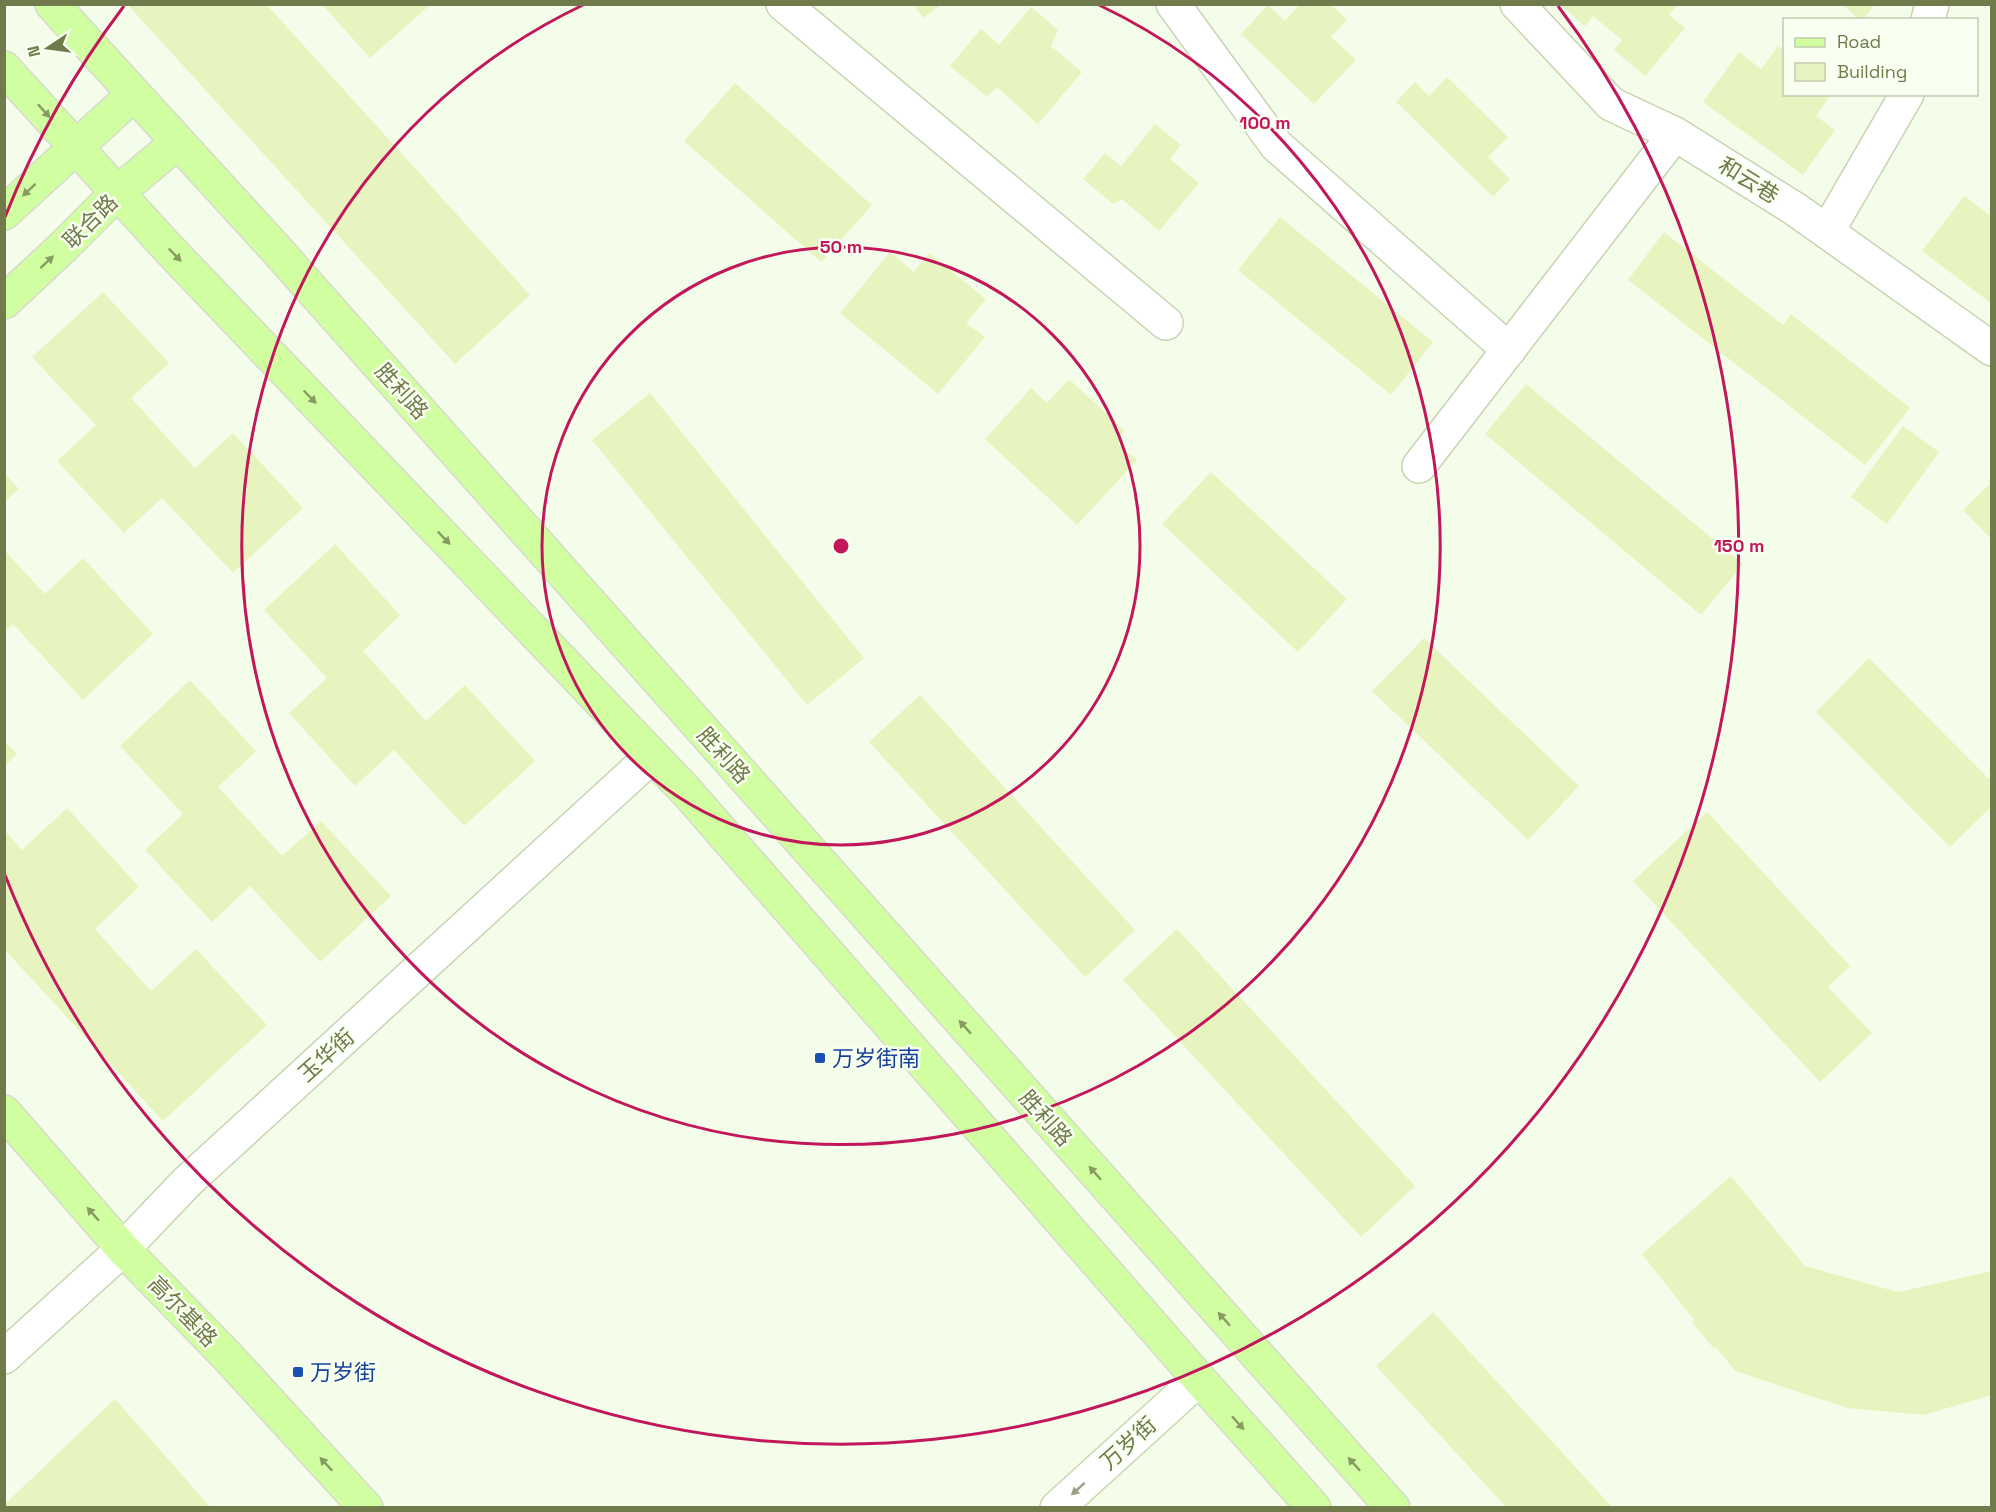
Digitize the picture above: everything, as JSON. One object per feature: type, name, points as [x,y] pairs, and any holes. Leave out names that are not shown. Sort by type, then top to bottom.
[{"type":"main road","name":"胜利路","points":[[52,4],[283,257],[1393,1508]]},
{"type":"main road","points":[[4,68],[117,193],[695,801],[1314,1508]]},
{"type":"main road","points":[[4,213],[134,94]]},
{"type":"main road","name":"联合路","points":[[4,302],[117,193],[178,142]]},
{"type":"main road","name":"高尔基路","points":[[4,1112],[123,1249],[228,1357],[366,1508]]},
{"type":"street","points":[[783,4],[1166,323]]},
{"type":"street","points":[[1173,4],[1276,146],[1509,350]]},
{"type":"street","name":"和云巷","points":[[1517,4],[1611,104],[1674,134],[1795,208],[1992,349]]},
{"type":"street","points":[[1827,232],[1906,96]]},
{"type":"street","points":[[1419,466],[1674,134]]},
{"type":"street","name":"玉华街","points":[[4,1357],[123,1249],[187,1182],[652,756]]},
{"type":"street","name":"万岁街","points":[[1057,1508],[1199,1379]]},
{"type":"building","points":[[127,4],[266,4],[530,295],[455,364]]},
{"type":"building","points":[[322,4],[431,4],[370,58]]},
{"type":"building","points":[[913,4],[942,4],[923,18]]},
{"type":"building","points":[[1300,4],[1330,4],[1347,20],[1331,37],[1356,60],[1314,104],[1241,34],[1268,5],[1285,21]]},
{"type":"building","points":[[1559,4],[1678,4],[1669,15],[1685,28],[1645,76],[1614,50],[1622,40],[1593,16],[1585,26]]},
{"type":"building","points":[[1842,4],[1875,4],[1864,18],[1857,18]]},
{"type":"building","points":[[1031,7],[1058,30],[1051,46],[1082,72],[1038,124],[997,87],[987,97],[950,66],[981,29],[999,45]]},
{"type":"building","points":[[1778,46],[1783,50],[1783,96],[1830,96],[1816,116],[1835,130],[1803,175],[1703,102],[1739,52],[1761,69]]},
{"type":"building","points":[[1447,77],[1508,137],[1488,157],[1510,179],[1493,197],[1396,102],[1415,82],[1429,96]]},
{"type":"building","points":[[735,83],[872,205],[821,262],[684,141]]},
{"type":"building","points":[[1155,124],[1181,145],[1170,159],[1199,183],[1159,231],[1122,199],[1113,204],[1083,179],[1105,153],[1121,166]]},
{"type":"building","points":[[1964,196],[1992,217],[1992,304],[1922,251]]},
{"type":"building","points":[[1280,217],[1433,342],[1391,395],[1238,270]]},
{"type":"building","points":[[1664,232],[1783,325],[1791,314],[1910,408],[1865,465],[1628,280]]},
{"type":"building","points":[[890,252],[914,272],[929,253],[986,299],[966,323],[985,337],[938,394],[840,313]]},
{"type":"building","points":[[103,292],[169,363],[131,398],[195,468],[233,433],[303,508],[233,573],[162,498],[124,533],[57,461],[96,425],[32,357]]},
{"type":"building","points":[[1069,379],[1124,430],[1118,444],[1137,460],[1077,525],[985,439],[1031,388],[1047,403]]},
{"type":"building","points":[[1526,384],[1743,564],[1701,615],[1485,434]]},
{"type":"building","points":[[650,393],[864,658],[807,705],[592,440]]},
{"type":"building","points":[[1903,426],[1939,452],[1887,524],[1851,497]]},
{"type":"building","points":[[1211,472],[1347,599],[1298,652],[1162,524]]},
{"type":"building","points":[[4,473],[19,489],[4,502]]},
{"type":"building","points":[[1992,482],[1992,540],[1963,510]]},
{"type":"building","points":[[335,544],[400,615],[363,651],[426,721],[465,685],[535,761],[464,826],[394,750],[355,786],[289,713],[327,678],[264,610]]},
{"type":"building","points":[[4,550],[45,594],[83,558],[153,634],[83,700],[13,624],[4,631]]},
{"type":"building","points":[[1424,638],[1579,786],[1528,840],[1372,691]]},
{"type":"building","points":[[1869,658],[1992,782],[1992,806],[1950,847],[1816,712]]},
{"type":"building","points":[[190,680],[256,751],[218,787],[282,856],[321,821],[391,896],[320,962],[250,886],[212,922],[145,850],[183,814],[120,746]]},
{"type":"building","points":[[920,695],[1135,930],[1085,977],[869,742]]},
{"type":"building","points":[[4,741],[17,754],[4,766]]},
{"type":"building","points":[[67,808],[139,887],[95,929],[151,991],[196,949],[267,1025],[163,1121],[4,949],[4,830],[22,850]]},
{"type":"building","points":[[1707,812],[1850,966],[1828,987],[1872,1033],[1820,1082],[1633,881]]},
{"type":"building","points":[[1177,929],[1415,1186],[1361,1237],[1123,980]]},
{"type":"building","points":[[1731,1176],[1805,1266],[1898,1292],[1992,1271],[1992,1395],[1924,1415],[1847,1408],[1735,1371],[1692,1322],[1694,1320],[1642,1254]]},
{"type":"building","points":[[1433,1312],[1613,1508],[1507,1508],[1376,1366]]},
{"type":"building","points":[[115,1399],[211,1508],[4,1508],[4,1505]]},
{"type":"place","name":"万岁街南","points":[[820,1058]]},
{"type":"place","name":"万岁街","points":[[298,1372]]}]
